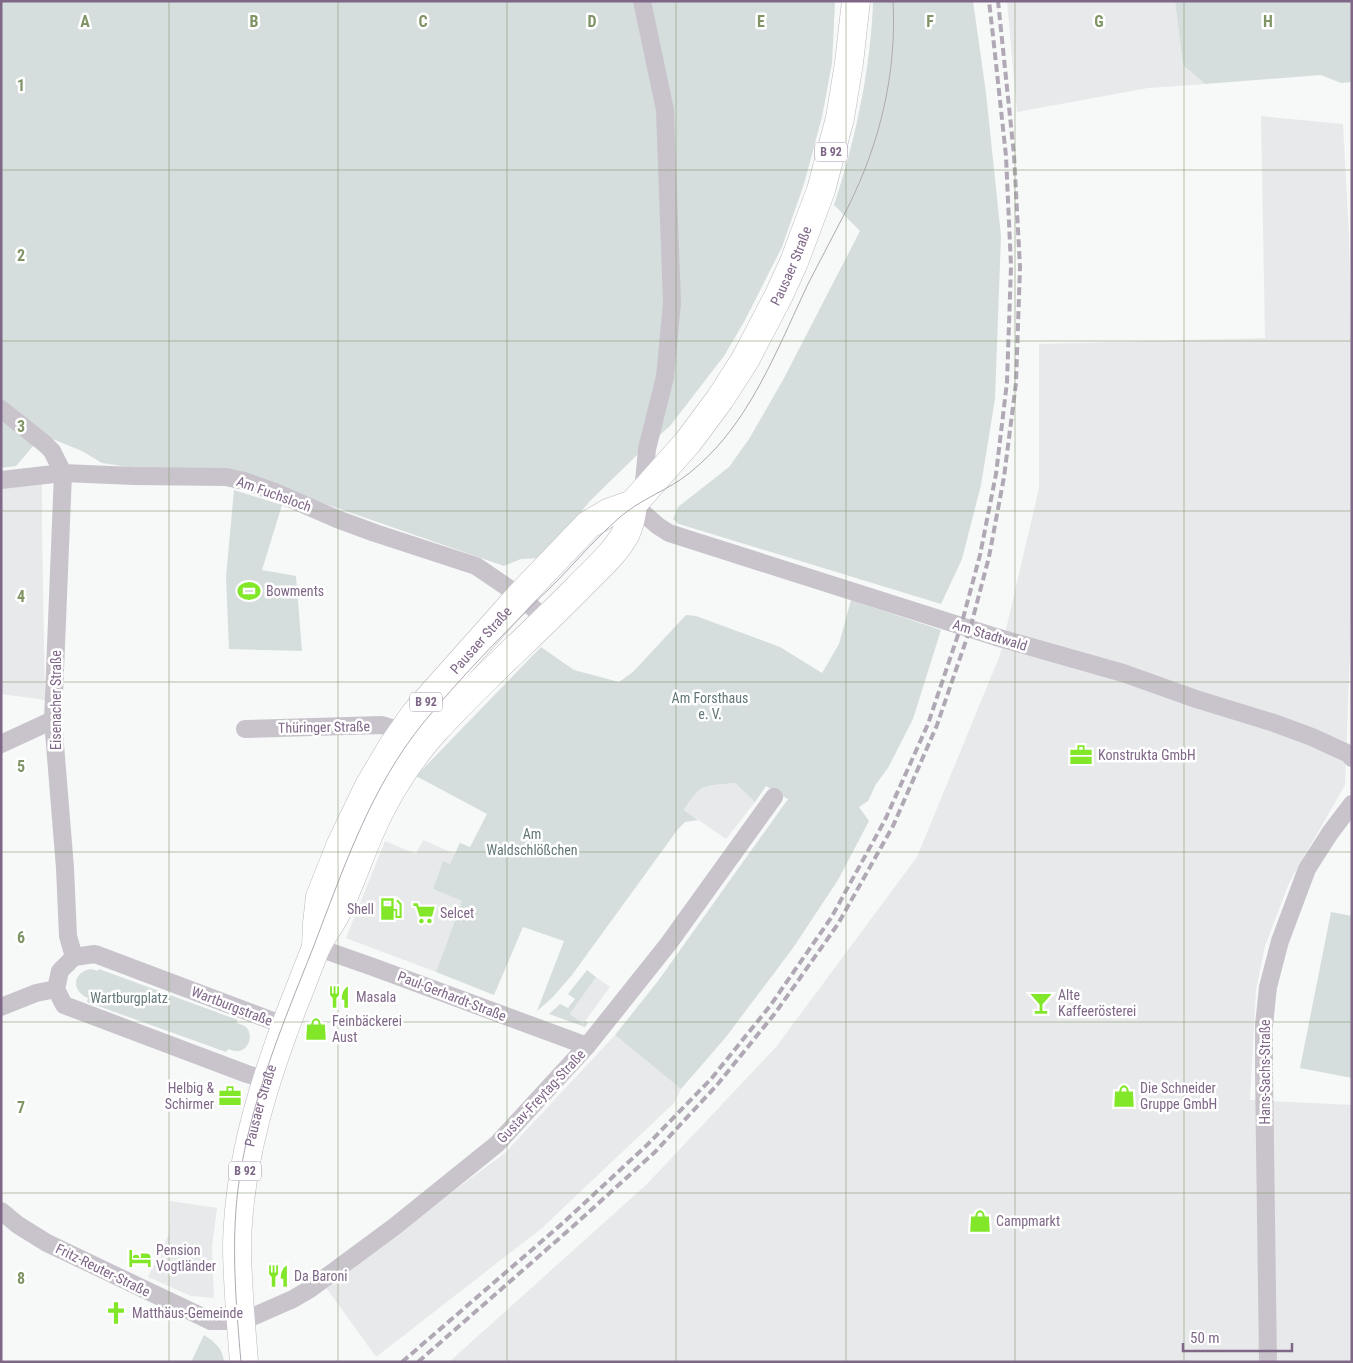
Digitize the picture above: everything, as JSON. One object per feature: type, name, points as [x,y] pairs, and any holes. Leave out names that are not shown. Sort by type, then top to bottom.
[{"type":"main road","name":"Pausaer Straße","points":[[244,1362],[240,1321],[237,1242],[241,1193],[248,1148],[267,1080],[316,947],[339,907],[370,832],[400,777],[434,731],[616,549],[627,531],[638,499],[688,442],[720,399],[757,338],[794,262],[821,190],[840,118],[850,63],[856,1]]},
{"type":"main road","name":"Pausaer Straße","points":[[316,947],[320,897],[341,844],[369,786],[415,714],[520,596],[588,525],[638,499]]},
{"type":"street","name":"Pausaer Straße","points":[[638,499],[647,449],[665,377],[672,303],[665,110],[642,1]]},
{"type":"street","points":[[1,409],[52,451],[63,473]]},
{"type":"street","name":"Am Fuchsloch","points":[[1,480],[63,473],[226,477],[244,481],[375,533],[476,566],[520,596],[546,620]]},
{"type":"street","name":"Eisenacher Straße","points":[[63,473],[54,720],[68,936],[74,957]]},
{"type":"street","name":"Am Stadtwald","points":[[638,499],[658,526],[669,533],[996,637],[1123,673],[1196,699],[1274,723],[1351,754]]},
{"type":"street","points":[[1,744],[54,720]]},
{"type":"street","name":"Thüringer Straße","points":[[246,728],[382,725],[395,729],[402,734]]},
{"type":"street","name":"Gustav-Freytag-Straße","points":[[240,1321],[293,1299],[310,1289],[394,1227],[497,1144],[587,1046],[669,943],[774,797]]},
{"type":"street","name":"Hans-Sachs-Straße","points":[[1268,1362],[1264,1072],[1264,1026],[1268,987],[1280,941],[1306,869],[1352,804]]},
{"type":"street","name":"Paul-Gerhardt-Straße","points":[[316,947],[587,1046]]},
{"type":"street","name":"Wartburgstraße","points":[[74,957],[95,954],[286,1026]]},
{"type":"street","points":[[74,957],[60,971],[56,989],[64,1005],[267,1080]]},
{"type":"street","points":[[1,1007],[36,993],[56,989]]},
{"type":"street","name":"Fritz-Reuter-Straße","points":[[1,1211],[18,1225],[46,1243],[211,1322],[240,1321]]},
{"type":"shaded area","points":[[1007,1],[1175,1],[1183,65],[1205,84],[1148,88],[1017,112]]},
{"type":"shaded area","points":[[1261,116],[1343,124],[1349,235],[1352,394],[1352,595],[1345,785],[1289,883],[1265,946],[1256,990],[1250,1100],[1352,1105],[1352,1362],[449,1362],[647,1184],[776,1047],[917,857],[1000,655],[1039,488],[1039,344],[1265,338]]},
{"type":"shaded area","points":[[42,480],[45,700],[1,694],[1,486]]},
{"type":"shaded area","points":[[735,783],[755,802],[726,839],[684,810],[694,794],[707,786]]},
{"type":"shaded area","points":[[423,840],[455,854],[450,864],[443,862],[433,889],[462,901],[436,972],[346,938],[385,841],[416,854]]},
{"type":"shaded area","points":[[596,977],[610,987],[583,1024],[570,1014]]},
{"type":"shaded area","points":[[615,1035],[681,1089],[674,1103],[542,1228],[376,1357],[325,1286],[505,1153]]},
{"type":"shaded area","points":[[170,1201],[217,1208],[212,1247],[214,1298],[191,1296],[148,1277],[169,1234]]},
{"type":"green space","points":[[1,1],[835,1],[832,63],[822,117],[804,184],[782,247],[744,322],[724,356],[670,426],[590,501],[543,558],[521,559],[504,566],[265,483],[102,463],[82,451],[50,438],[34,445],[16,466],[1,468]]},
{"type":"green space","points":[[873,1],[973,1],[986,93],[1001,236],[995,399],[981,485],[962,559],[941,604],[679,524],[673,519],[678,507],[729,467],[749,439],[783,380],[860,231],[834,205],[849,156],[861,104],[869,52]]},
{"type":"green space","points":[[1175,1],[1352,1],[1352,82],[1341,83],[1321,75],[1205,84],[1183,65]]},
{"type":"green space","points":[[234,490],[282,505],[262,570],[296,576],[302,651],[229,649],[226,577]]},
{"type":"green space","name":"Am Forsthaus e. V.","points":[[851,600],[941,630],[913,719],[888,768],[876,784],[868,801],[859,807],[869,821],[838,880],[793,948],[726,1037],[681,1089],[615,1035],[658,981],[788,799],[766,786],[755,802],[735,783],[710,786],[699,790],[684,810],[698,820],[685,822],[678,829],[572,975],[552,998],[537,1011],[564,941],[523,927],[494,995],[436,972],[462,901],[433,889],[443,861],[450,864],[460,843],[470,847],[487,814],[416,776],[541,647],[574,670],[619,682],[633,672],[686,615],[696,616],[780,647],[822,673],[839,644]]},
{"type":"green space","points":[[1331,912],[1352,916],[1352,1078],[1300,1068]]},
{"type":"green space","name":"Wartburgplatz","points":[[91,969],[98,971],[99,969],[238,1020],[236,1023],[245,1026],[249,1031],[248,1045],[239,1051],[228,1049],[226,1052],[87,1002],[88,998],[82,995],[76,987],[76,982],[80,974]]},
{"type":"green space","points":[[587,970],[596,977],[570,1014],[583,1024],[585,1021],[588,1023],[585,1027],[549,1014],[560,1004],[568,1008],[575,999],[568,994]]},
{"type":"green space","points":[[204,1335],[218,1346],[224,1362],[191,1362]]},
{"type":"tram line","points":[[241,1362],[236,1297],[235,1232],[238,1189],[243,1157],[258,1096],[268,1066],[359,831],[388,774],[405,747],[456,685],[596,539],[635,506],[690,473],[716,448],[744,411],[768,370],[808,284],[848,207],[869,158],[884,107],[889,81],[894,28],[893,1]]},
{"type":"railway","points":[[402,1362],[564,1222],[647,1145],[711,1079],[770,1006],[831,918],[885,820],[928,724],[961,626],[980,555],[996,474],[1007,382],[1011,266],[1006,156],[989,1]]},
{"type":"railway","points":[[418,1362],[655,1152],[717,1085],[776,1012],[838,924],[893,826],[937,725],[970,629],[989,557],[1004,477],[1016,383],[1020,267],[1014,155],[998,1]]},
{"type":"place","name":"Bowments","points":[[249,591]]},
{"type":"place","name":"Konstrukta GmbH","points":[[1081,755]]},
{"type":"place","name":"Shell","points":[[391,909]]},
{"type":"place","name":"Selcet","points":[[424,913]]},
{"type":"place","name":"Masala","points":[[339,997]]},
{"type":"place","name":"Alte Kaffeerösterei","points":[[1041,1003]]},
{"type":"place","name":"Feinbäckerei Aust","points":[[316,1029]]},
{"type":"place","name":"Helbig & Schirmer","points":[[230,1096]]},
{"type":"place","name":"Die Schneider Gruppe GmbH","points":[[1124,1096]]},
{"type":"place","name":"Campmarkt","points":[[980,1221]]},
{"type":"place","name":"Pension Vogtländer","points":[[140,1258]]},
{"type":"place","name":"Da Baroni","points":[[278,1276]]},
{"type":"place","name":"Matthäus-Gemeinde","points":[[116,1313]]},
{"type":"park label","name":"Am Waldschlößchen","points":[[532,842]]}]
